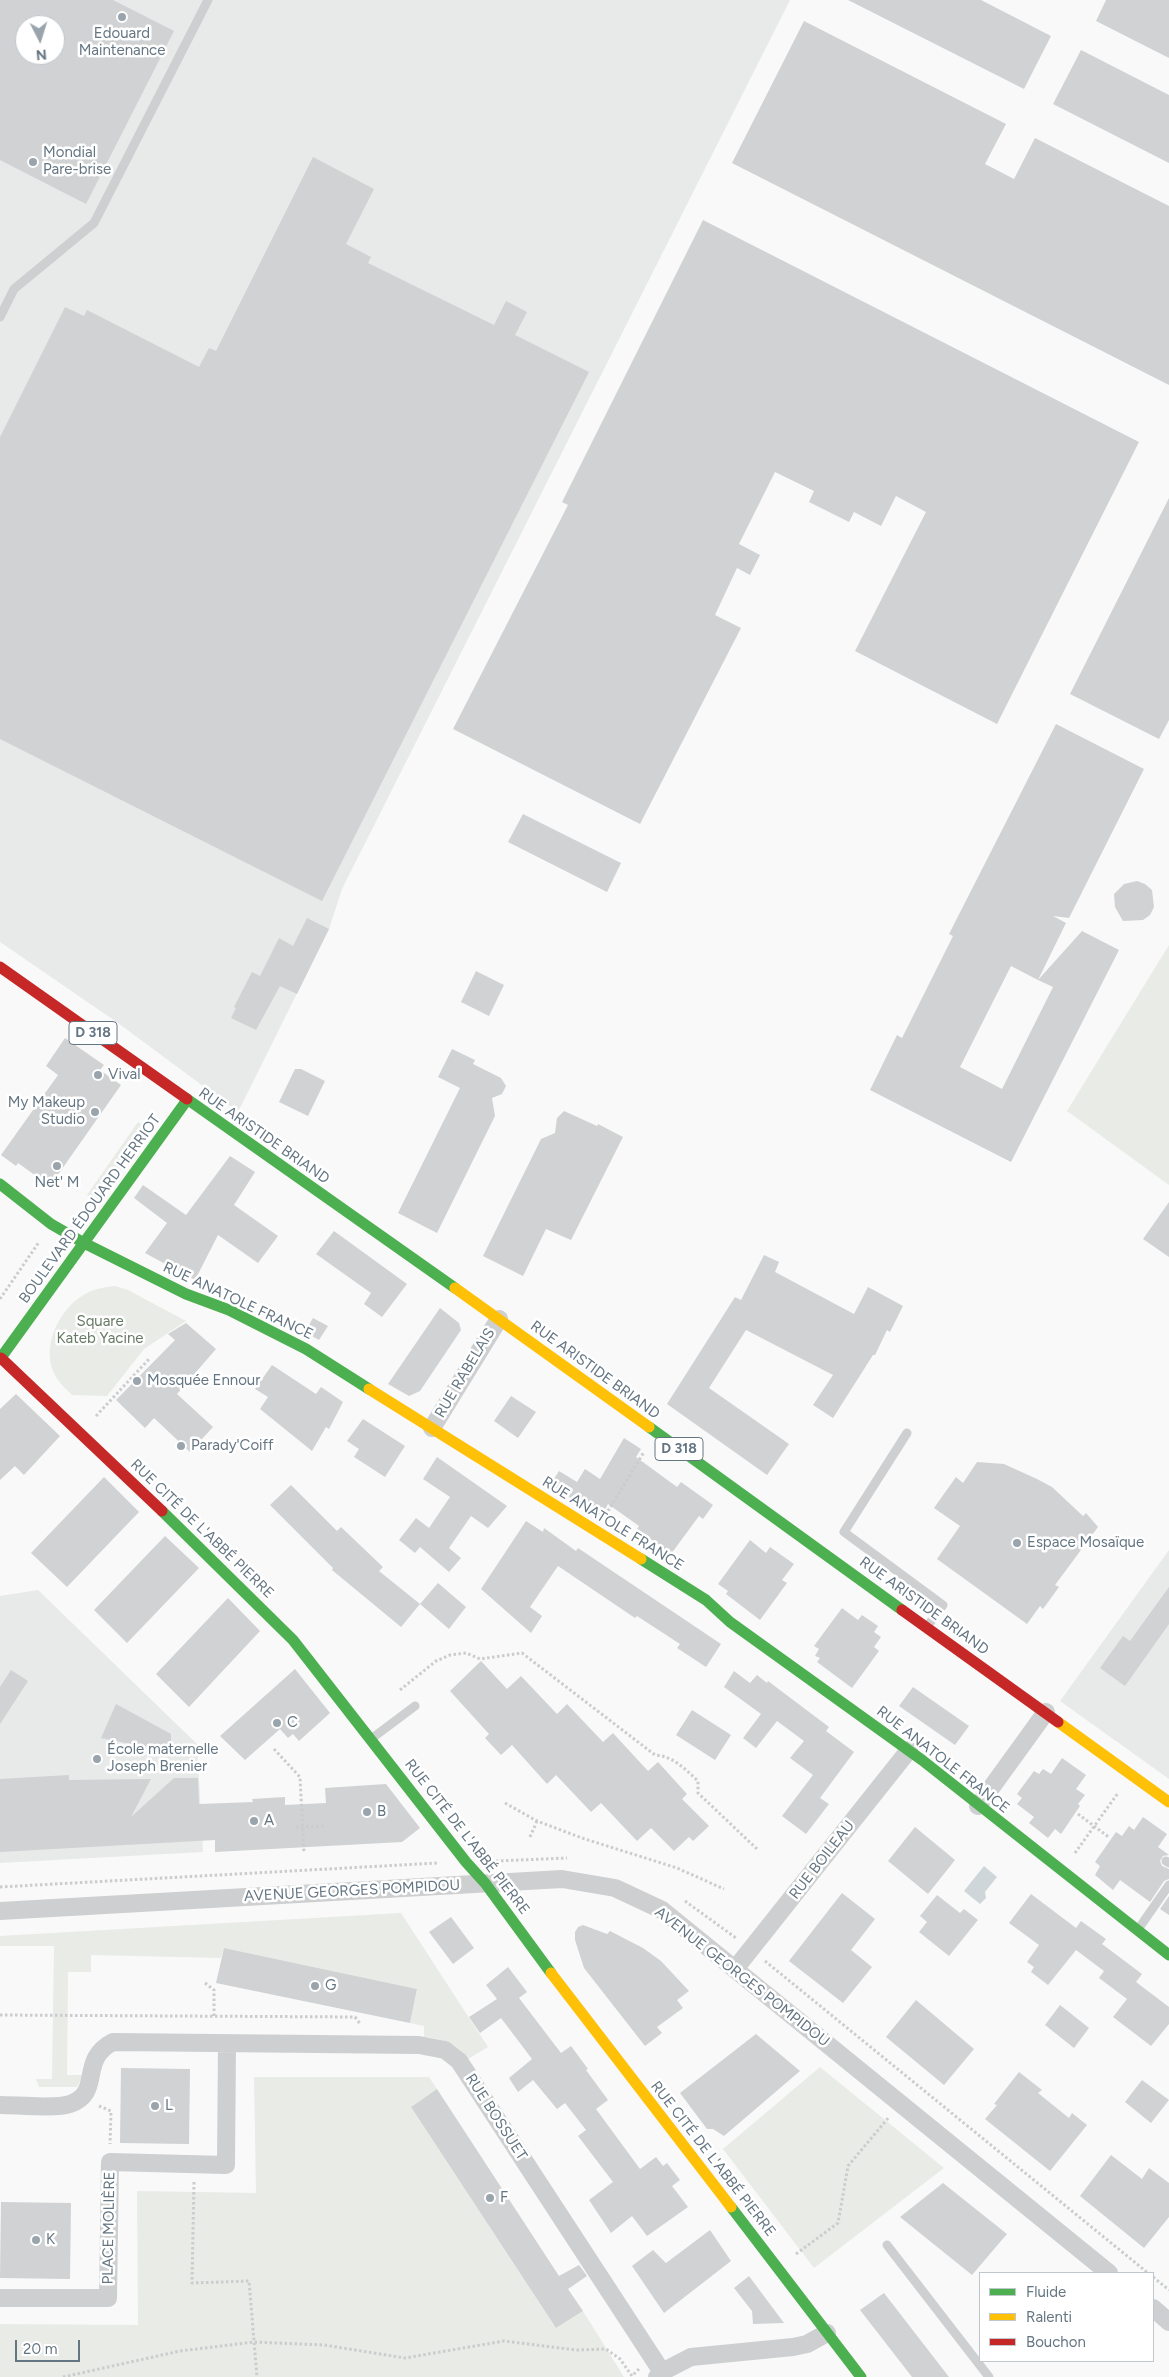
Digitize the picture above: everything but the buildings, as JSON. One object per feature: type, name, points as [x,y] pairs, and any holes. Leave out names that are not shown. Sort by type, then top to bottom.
[{"type":"street","name":"RUE ARISTIDE BRIAND","points":[[0,967],[499,1319],[1169,1802]]},
{"type":"street","name":"BOULEVARD ÉDOUARD HERRIOT","points":[[0,1359],[187,1100]]},
{"type":"street","name":"RUE ANATOLE FRANCE","points":[[0,1184],[51,1224],[84,1243],[186,1294],[229,1310],[306,1349],[706,1600],[730,1622],[909,1750],[1169,1955]]},
{"type":"street","name":"RUE RABELAIS","points":[[432,1428],[499,1319]]},
{"type":"street","name":"RUE CITÉ DE L'ABBÉ PIERRE","points":[[0,1359],[259,1604],[293,1640],[466,1862],[485,1883],[861,2377]]},
{"type":"street","points":[[978,1806],[1046,1712]]},
{"type":"street","name":"RUE BOILEAU","points":[[735,1969],[909,1750]]},
{"type":"street","name":"AVENUE GEORGES POMPIDOU","points":[[0,1911],[562,1879],[615,1888],[662,1910],[1109,2272]]},
{"type":"street","points":[[0,2105],[68,2105],[82,2098],[89,2086],[94,2058],[101,2048],[113,2042],[227,2044]]},
{"type":"street","name":"RUE BOSSUET","points":[[227,2044],[418,2045],[445,2050],[459,2061],[658,2369]]},
{"type":"street","name":"PLACE MOLIÈRE","points":[[0,2298],[108,2298],[110,2162],[226,2165],[227,2044]]},
{"type":"street","points":[[1154,2309],[1169,2322]]},
{"type":"street","points":[[658,2369],[691,2357],[792,2348],[807,2344],[827,2333]]},
{"type":"lane","points":[[0,317],[14,289],[94,223],[208,0]]},
{"type":"lane","points":[[907,1433],[844,1532],[943,1605],[927,1626]]},
{"type":"lane","points":[[371,1739],[415,1706]]},
{"type":"lane","points":[[1138,1930],[1169,1886]]},
{"type":"lane","points":[[887,2245],[989,2377]]},
{"type":"path","points":[[0,1299],[51,1224]]},
{"type":"path","points":[[80,1433],[150,1358]]},
{"type":"path","points":[[608,1511],[656,1432]]},
{"type":"path","points":[[400,1690],[436,1661],[450,1655],[466,1653],[480,1659],[522,1653],[655,1755],[666,1756],[682,1766],[698,1781],[698,1793],[757,1849]]},
{"type":"path","points":[[274,1749],[300,1777],[304,1853]]},
{"type":"path","points":[[1062,1871],[1131,1774]]},
{"type":"path","points":[[504,1803],[537,1821],[582,1838],[677,1868],[724,1889]]},
{"type":"path","points":[[1078,1814],[1110,1838]]},
{"type":"path","points":[[530,1838],[537,1821]]},
{"type":"path","points":[[296,1827],[326,1826]]},
{"type":"path","points":[[0,1887],[562,1857],[571,1859]]},
{"type":"path","points":[[680,1898],[704,1913],[750,1949],[1147,2272]]},
{"type":"path","points":[[205,1983],[214,1990],[214,2017]]},
{"type":"path","points":[[0,2015],[355,2017],[379,2045]]},
{"type":"path","points":[[82,2098],[111,2111],[110,2162]]},
{"type":"path","points":[[778,2268],[838,2222],[848,2166],[901,2104]]},
{"type":"path","points":[[195,2164],[192,2283],[249,2281],[257,2377]]},
{"type":"path","points":[[1154,2278],[1169,2290]]},
{"type":"path","points":[[63,2377],[180,2351],[254,2342],[324,2345],[405,2358],[504,2342],[576,2350],[606,2349],[620,2359],[632,2376],[658,2369]]},
{"type":"shaded area","points":[[0,0],[790,0],[342,889],[329,929],[238,1112],[118,1023],[0,942]]},
{"type":"shaded area","points":[[1169,1550],[1169,1779],[1060,1701]]},
{"type":"shaded area","points":[[38,1590],[197,1744],[203,1852],[0,1863],[0,1596]]},
{"type":"shaded area","points":[[984,1866],[997,1877],[985,1892],[986,1898],[980,1904],[964,1891]]},
{"type":"green space","points":[[1169,945],[1169,1185],[1067,1111]]},
{"type":"green space","points":[[138,1122],[149,1129],[98,1203],[87,1195]]},
{"type":"green space","name":"Square Kateb Yacine","points":[[115,1286],[128,1290],[186,1321],[144,1349],[107,1396],[72,1395],[61,1384],[53,1371],[50,1361],[52,1338],[61,1317],[76,1300],[92,1291]]},
{"type":"green space","points":[[401,1913],[488,2047],[468,2059],[459,2049],[449,2043],[424,2037],[424,2026],[410,2023],[417,1989],[224,1948],[221,1958],[91,1955],[91,1972],[68,1972],[67,2075],[83,2075],[77,2087],[39,2087],[36,2079],[52,2079],[54,1946],[0,1946],[0,1936]]},
{"type":"green space","points":[[820,2067],[944,2168],[814,2268],[723,2149]]},
{"type":"green space","points":[[254,2077],[429,2077],[437,2089],[411,2107],[556,2328],[583,2311],[624,2377],[0,2377],[0,2324],[138,2325],[137,2191],[256,2193]]},
{"type":"traffic: fast","points":[[187,1099],[455,1288]]},
{"type":"traffic: fast","points":[[0,1359],[187,1100]]},
{"type":"traffic: fast","points":[[0,1184],[51,1224],[84,1243],[186,1294],[229,1310],[306,1349],[369,1389]]},
{"type":"traffic: fast","points":[[649,1427],[902,1610]]},
{"type":"traffic: fast","points":[[162,1511],[293,1640],[466,1862],[485,1883],[551,1973]]},
{"type":"traffic: fast","points":[[641,1559],[706,1600],[730,1622],[922,1760],[1169,1955]]},
{"type":"traffic: fast","points":[[731,2207],[861,2377]]},
{"type":"traffic: slow","points":[[455,1288],[649,1427]]},
{"type":"traffic: slow","points":[[369,1389],[641,1559]]},
{"type":"traffic: slow","points":[[1058,1722],[1169,1802]]},
{"type":"traffic: slow","points":[[551,1973],[731,2207]]},
{"type":"traffic: jam","points":[[0,967],[187,1099]]},
{"type":"traffic: jam","points":[[1,1358],[162,1511]]},
{"type":"traffic: jam","points":[[902,1610],[1058,1722]]},
{"type":"place","name":"Edouard Maintenance","points":[[122,17]]},
{"type":"place","name":"Mondial Pare-brise","points":[[33,162]]},
{"type":"place","name":"Vival","points":[[98,1075]]},
{"type":"place","name":"My Makeup Studio","points":[[95,1112]]},
{"type":"place","name":"Net' M","points":[[57,1166]]},
{"type":"place","name":"Mosquée Ennour","points":[[137,1381]]},
{"type":"place","name":"Parady'Coiff","points":[[181,1446]]},
{"type":"place","name":"Espace Mosaïque","points":[[1017,1543]]},
{"type":"place","name":"C","points":[[277,1723]]},
{"type":"place","name":"École maternelle Joseph Brenier","points":[[97,1759]]},
{"type":"place","name":"B","points":[[367,1812]]},
{"type":"place","name":"A","points":[[254,1821]]},
{"type":"place","name":"G","points":[[315,1986]]},
{"type":"place","name":"L","points":[[155,2106]]},
{"type":"place","name":"F","points":[[490,2198]]},
{"type":"place","name":"K","points":[[36,2240]]}]
